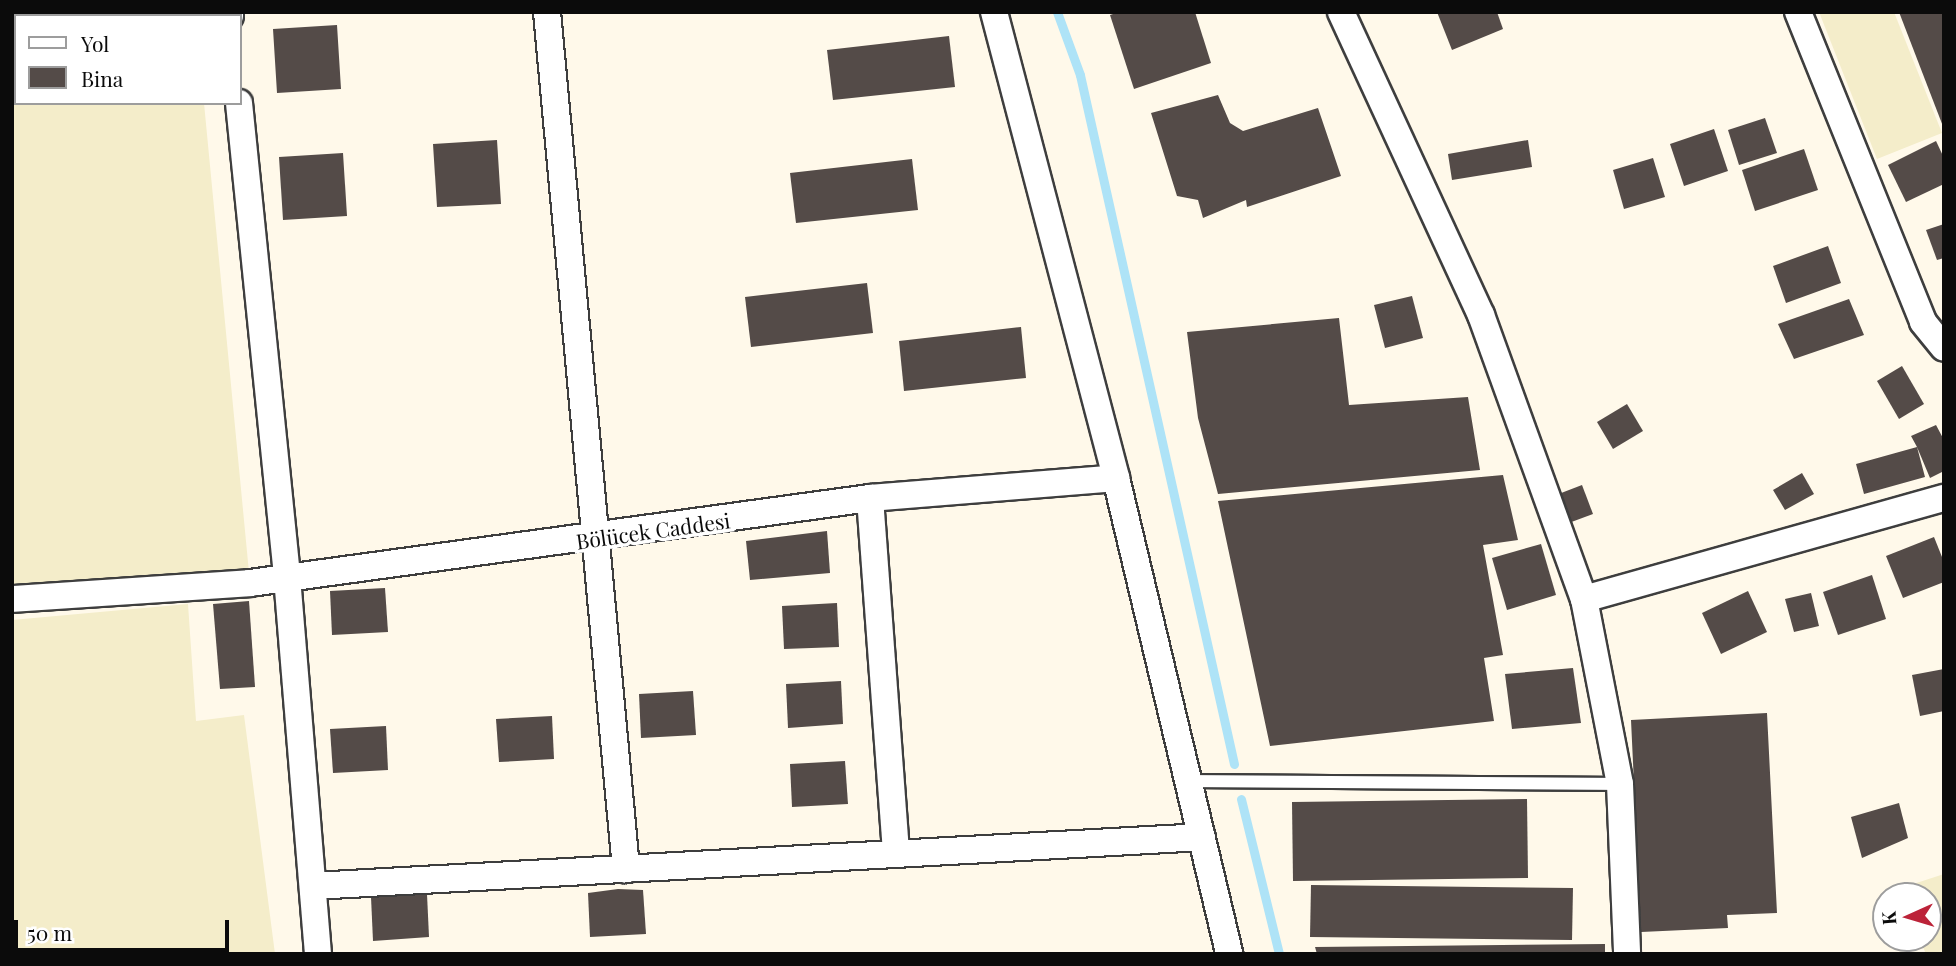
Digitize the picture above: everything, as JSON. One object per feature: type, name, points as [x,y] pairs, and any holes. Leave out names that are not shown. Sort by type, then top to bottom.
[{"type":"street","points":[[547,12],[593,539],[626,869]]},
{"type":"street","points":[[994,12],[1198,781],[1202,836],[1229,954]]},
{"type":"street","points":[[1341,12],[1481,315],[1584,599],[1620,784],[1628,954]]},
{"type":"street","points":[[1798,12],[1923,322],[1944,348]]},
{"type":"street","points":[[239,105],[287,577],[318,954]]},
{"type":"street","name":"Bölücek Caddesi","points":[[12,599],[191,589],[593,539],[870,498],[1116,478]]},
{"type":"street","points":[[870,498],[896,853]]},
{"type":"street","points":[[1584,599],[1944,498]]},
{"type":"street","points":[[313,886],[1202,836]]},
{"type":"lane","points":[[1198,781],[1620,784]]},
{"type":"shaded area","points":[[12,12],[195,12],[14,14],[14,105],[204,105],[250,583],[12,599]]},
{"type":"shaded area","points":[[1819,12],[1894,12],[1942,133],[1877,159]]},
{"type":"shaded area","points":[[188,604],[196,721],[244,715],[275,954],[12,954],[12,620]]},
{"type":"shaded area","points":[[1944,874],[1944,954],[1925,952],[1942,952],[1942,882],[1919,882]]},
{"type":"building","points":[[1119,12],[1195,12],[1211,63],[1134,89],[1110,15]]},
{"type":"building","points":[[1437,12],[1497,12],[1503,29],[1452,50]]},
{"type":"building","points":[[1899,12],[1944,12],[1944,129]]},
{"type":"building","points":[[337,25],[341,89],[277,93],[273,29]]},
{"type":"building","points":[[949,36],[955,87],[833,100],[827,50]]},
{"type":"building","points":[[1218,95],[1230,123],[1243,131],[1318,108],[1341,176],[1247,207],[1246,200],[1203,218],[1198,200],[1177,196],[1151,113]]},
{"type":"building","points":[[1765,118],[1777,153],[1739,165],[1728,130]]},
{"type":"building","points":[[1714,129],[1728,171],[1684,186],[1670,144]]},
{"type":"building","points":[[497,140],[501,204],[437,207],[433,144]]},
{"type":"building","points":[[1528,140],[1532,167],[1452,180],[1448,154]]},
{"type":"building","points":[[1936,141],[1944,158],[1944,184],[1906,202],[1888,165]]},
{"type":"building","points":[[1804,149],[1818,190],[1755,211],[1742,170]]},
{"type":"building","points":[[343,153],[347,216],[283,220],[279,157]]},
{"type":"building","points":[[1653,158],[1665,197],[1624,209],[1613,170]]},
{"type":"building","points":[[912,159],[918,210],[796,223],[790,173]]},
{"type":"building","points":[[1944,224],[1944,258],[1937,260],[1926,230]]},
{"type":"building","points":[[1828,246],[1841,283],[1786,303],[1773,266]]},
{"type":"building","points":[[867,283],[873,333],[751,347],[745,297]]},
{"type":"building","points":[[1412,296],[1423,338],[1385,348],[1374,305]]},
{"type":"building","points":[[1849,299],[1864,335],[1794,359],[1778,324]]},
{"type":"building","points":[[1339,318],[1349,405],[1468,397],[1480,470],[1218,494],[1198,418],[1187,332]]},
{"type":"building","points":[[1021,327],[1026,378],[904,391],[899,341]]},
{"type":"building","points":[[1902,366],[1924,404],[1899,419],[1877,381]]},
{"type":"building","points":[[1627,404],[1643,431],[1613,449],[1597,422]]},
{"type":"building","points":[[1936,425],[1944,440],[1944,471],[1930,478],[1911,436]]},
{"type":"building","points":[[1917,447],[1925,477],[1864,494],[1856,464]]},
{"type":"building","points":[[1802,473],[1814,494],[1785,510],[1773,490]]},
{"type":"building","points":[[1503,475],[1518,540],[1483,545],[1503,655],[1484,658],[1494,721],[1270,746],[1218,501]]},
{"type":"building","points":[[1582,485],[1593,514],[1566,524],[1556,495]]},
{"type":"building","points":[[827,531],[830,573],[750,580],[746,541]]},
{"type":"building","points":[[1934,537],[1944,562],[1944,582],[1903,598],[1886,556]]},
{"type":"building","points":[[1541,544],[1556,595],[1507,610],[1492,558]]},
{"type":"building","points":[[1872,575],[1886,619],[1838,635],[1823,592]]},
{"type":"building","points":[[385,588],[388,632],[332,635],[330,591]]},
{"type":"building","points":[[1748,591],[1767,632],[1721,654],[1702,613]]},
{"type":"building","points":[[1811,593],[1819,626],[1794,632],[1785,599]]},
{"type":"building","points":[[249,601],[255,687],[220,689],[213,604]]},
{"type":"building","points":[[837,603],[839,647],[784,649],[782,606]]},
{"type":"building","points":[[1573,668],[1581,723],[1512,729],[1505,674]]},
{"type":"building","points":[[1944,669],[1944,711],[1920,716],[1912,675]]},
{"type":"building","points":[[841,681],[843,724],[788,728],[786,684]]},
{"type":"building","points":[[693,691],[696,735],[641,738],[639,694]]},
{"type":"building","points":[[1767,713],[1777,913],[1727,915],[1728,928],[1641,932],[1631,720]]},
{"type":"building","points":[[552,716],[554,759],[499,762],[496,719]]},
{"type":"building","points":[[386,726],[388,770],[333,773],[330,729]]},
{"type":"building","points":[[845,761],[848,804],[792,807],[790,764]]},
{"type":"building","points":[[1527,799],[1528,878],[1293,881],[1292,802]]},
{"type":"building","points":[[1899,803],[1908,838],[1862,858],[1851,817]]},
{"type":"building","points":[[1311,885],[1573,888],[1572,940],[1310,937]]},
{"type":"building","points":[[618,889],[643,890],[646,934],[590,937],[588,893]]},
{"type":"building","points":[[427,894],[429,937],[373,941],[371,897]]},
{"type":"building","points":[[1605,944],[1605,954],[1317,954],[1315,947]]},
{"type":"waterway","points":[[1057,12],[1080,75],[1234,764]]},
{"type":"waterway","points":[[1241,799],[1279,954]]}]
